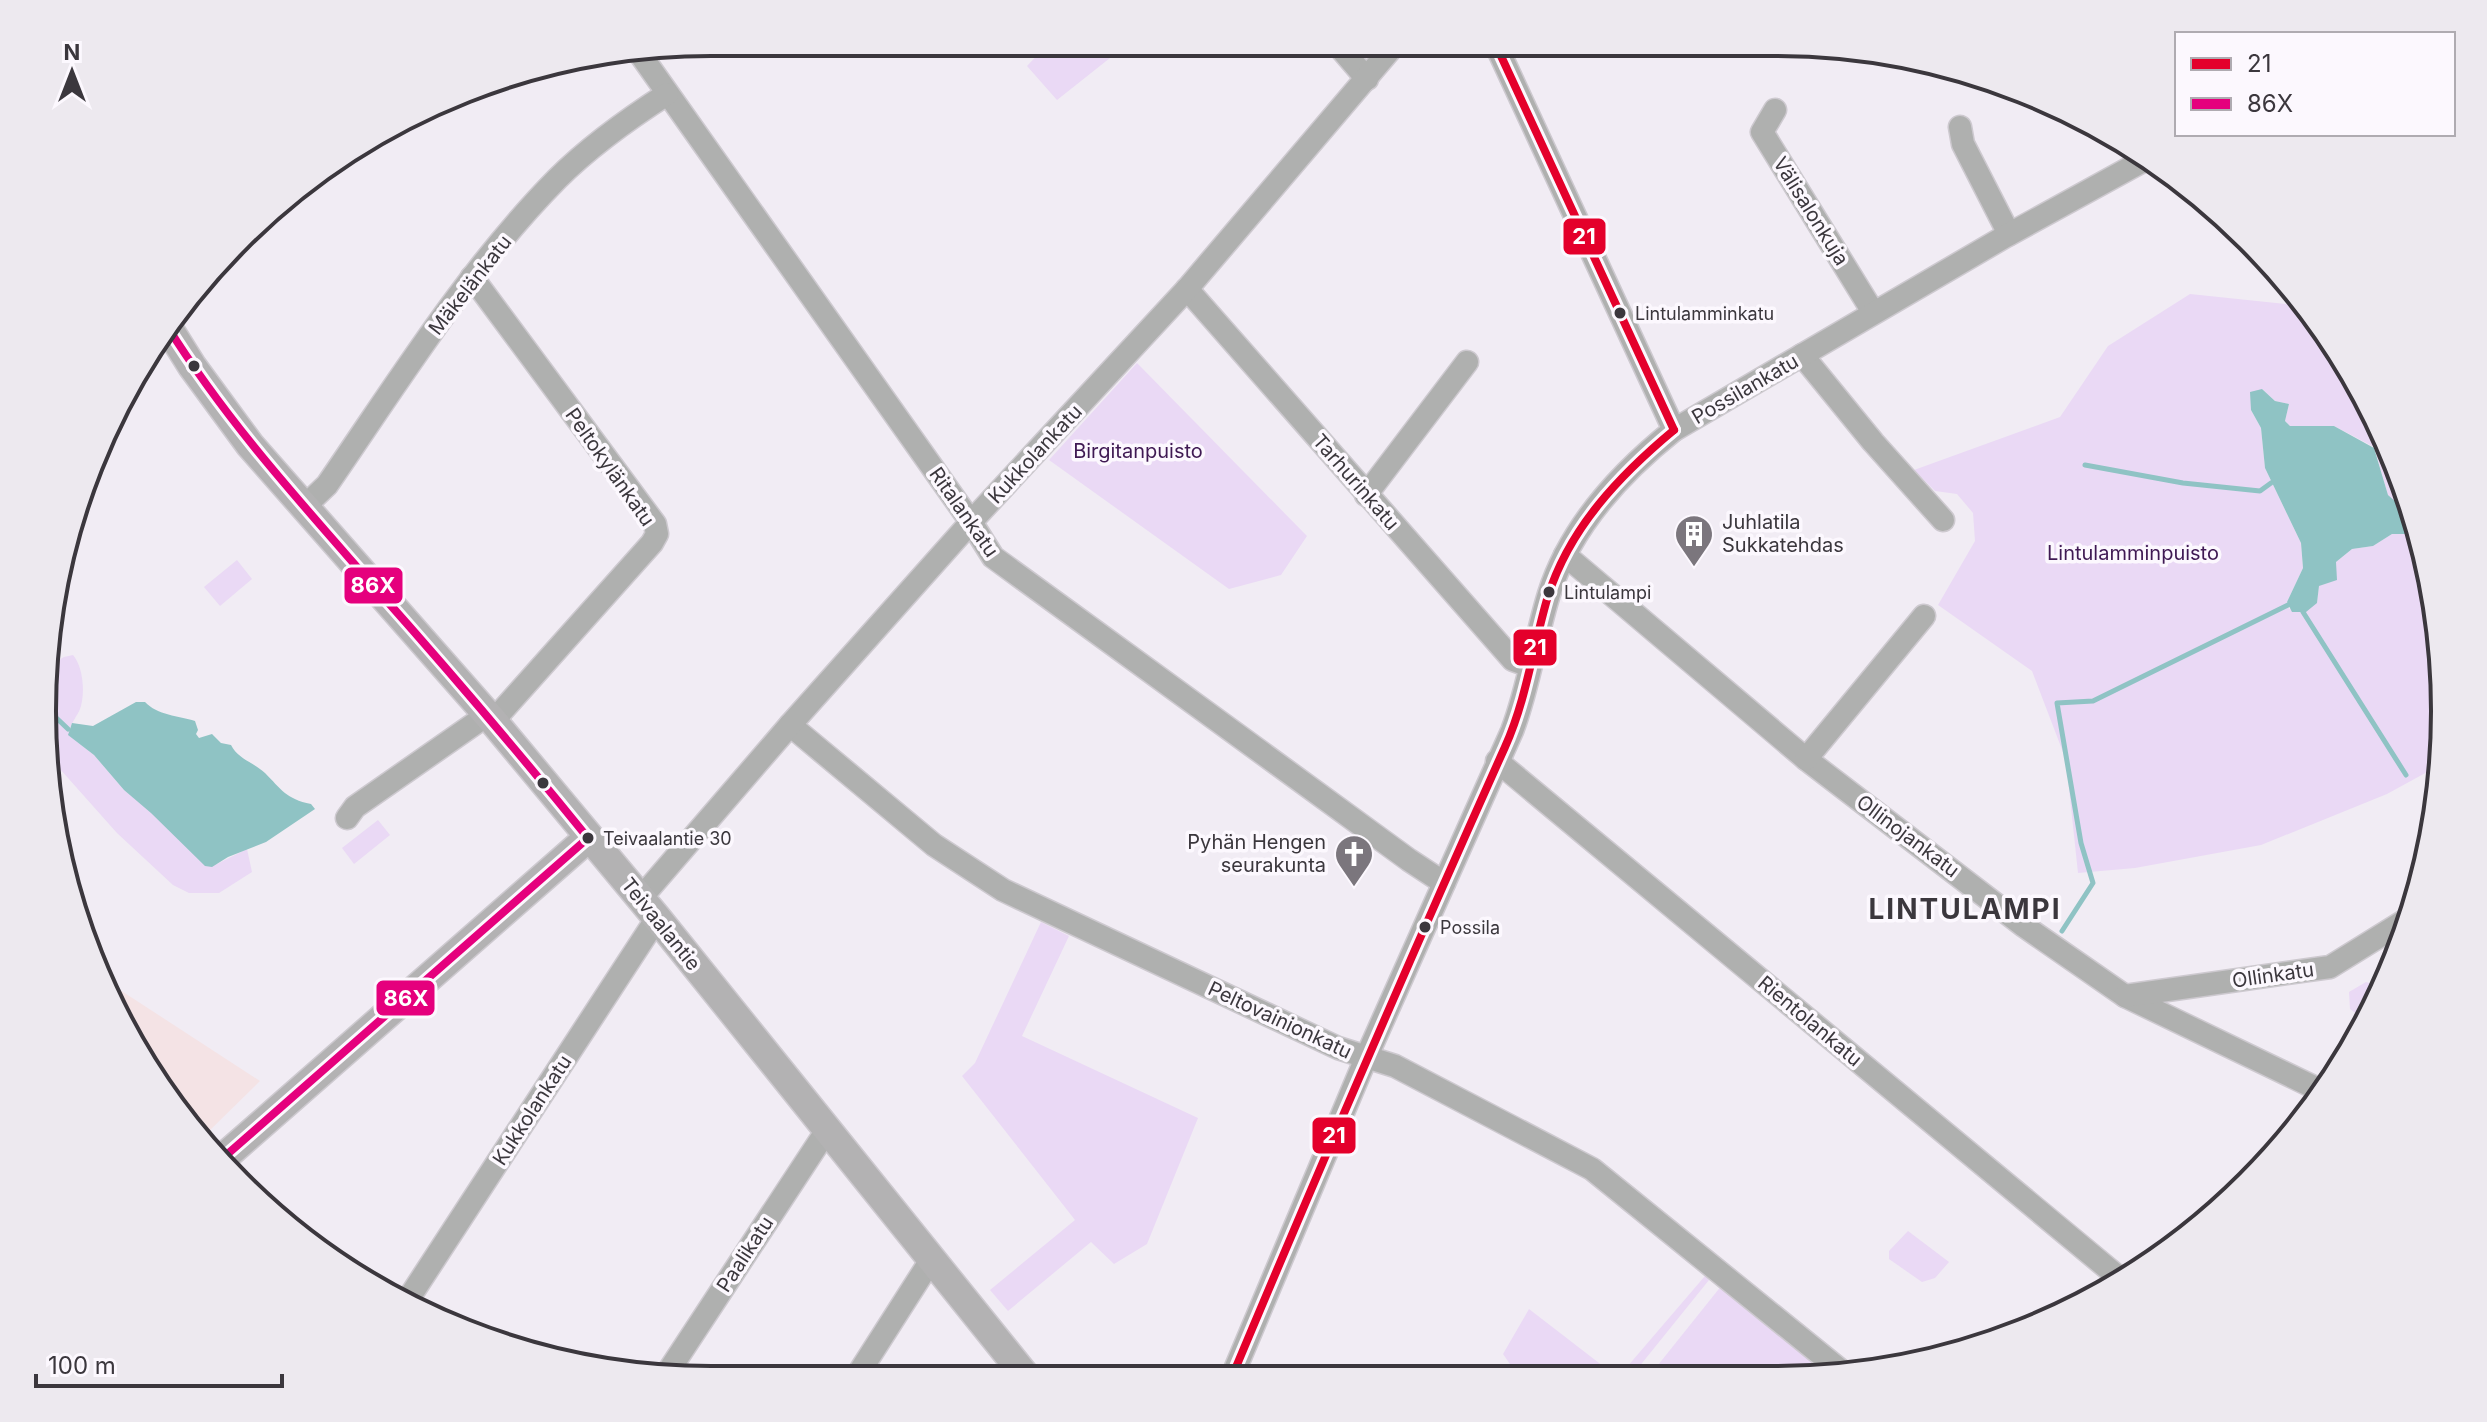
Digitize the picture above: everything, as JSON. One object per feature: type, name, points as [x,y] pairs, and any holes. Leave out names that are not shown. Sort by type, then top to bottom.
[{"type":"main road","name":"Teivaalantie","points":[[174,336],[250,445],[490,718],[649,909],[1017,1366]]},
{"type":"main road","points":[[229,1153],[588,838]]},
{"type":"street","points":[[1347,56],[1367,79]]},
{"type":"street","name":"Kukkolankatu","points":[[412,1293],[649,909],[790,725],[971,522],[1187,289],[1386,56]]},
{"type":"street","points":[[1501,56],[1674,430]]},
{"type":"street","name":"Ritalankatu","points":[[644,60],[993,557],[1444,883]]},
{"type":"street","name":"Mäkelänkatu","points":[[305,506],[327,485],[472,277],[557,179],[618,126],[667,94]]},
{"type":"street","name":"Välisalonkuja","points":[[1775,110],[1762,132],[1873,312]]},
{"type":"street","points":[[1960,127],[1963,144],[2009,234]]},
{"type":"street","name":"Possilankatu","points":[[1236,1366],[1366,1058],[1522,706],[1549,595],[1565,555],[1596,506],[1614,485],[1674,430],[1873,312],[2137,164]]},
{"type":"street","name":"Peltokylänkatu","points":[[472,277],[655,524],[657,534],[632,567],[490,718]]},
{"type":"street","name":"Tarhurinkatu","points":[[1187,289],[1513,660],[1530,666]]},
{"type":"street","points":[[1802,355],[1873,442],[1943,520]]},
{"type":"street","points":[[1366,495],[1467,362]]},
{"type":"street","name":"Ollinojankatu","points":[[1565,555],[1806,759],[2024,926],[2125,996],[2313,1087]]},
{"type":"street","points":[[1806,759],[1924,616]]},
{"type":"street","points":[[347,818],[355,807],[490,718]]},
{"type":"street","name":"Peltovainionkatu","points":[[790,725],[934,845],[1003,890],[1338,1048],[1392,1065],[1592,1169],[1832,1363]]},
{"type":"street","name":"Rientolankatu","points":[[1497,761],[2113,1273]]},
{"type":"street","name":"Ollinkatu","points":[[2125,996],[2330,967],[2394,927]]},
{"type":"street","name":"Paalikatu","points":[[672,1365],[827,1130]]},
{"type":"street","points":[[863,1366],[931,1260]]},
{"type":"shaded area","points":[[118,989],[260,1081],[209,1131],[166,1075]]},
{"type":"green space","points":[[1037,56],[1112,56],[1057,100],[1027,66]]},
{"type":"green space","name":"Lintulamminpuisto","points":[[2190,294],[2289,304],[2296,312],[2321,347],[2363,421],[2381,460],[2397,503],[2388,495],[2374,447],[2334,426],[2290,426],[2285,421],[2289,404],[2275,401],[2262,389],[2251,410],[2261,428],[2265,468],[2301,543],[2303,568],[2287,602],[2289,609],[2317,603],[2319,586],[2336,562],[2352,549],[2373,546],[2392,534],[2407,534],[2418,583],[2430,668],[2428,772],[2387,794],[2261,845],[2135,868],[2078,873],[2066,760],[2032,671],[1938,605],[1975,541],[1973,513],[1957,494],[1935,491],[1914,470],[2060,417],[2108,346]]},
{"type":"green space","name":"Birgitanpuisto","points":[[1137,363],[1307,536],[1281,575],[1229,589],[1049,460]]},
{"type":"green space","points":[[237,560],[252,579],[220,606],[204,587]]},
{"type":"green space","points":[[73,655],[76,660],[81,672],[83,693],[69,735],[94,755],[124,790],[217,864],[247,849],[252,872],[219,893],[189,893],[173,885],[117,833],[59,767],[57,668],[58,661]]},
{"type":"green space","points":[[378,820],[390,835],[354,864],[342,848]]},
{"type":"green space","points":[[1041,922],[1069,936],[1022,1036],[1198,1118],[1147,1244],[1114,1264],[1091,1242],[1008,1311],[990,1290],[1075,1220],[962,1076],[975,1063]]},
{"type":"green space","points":[[2366,982],[2371,983],[2356,1014],[2350,1009],[2349,992]]},
{"type":"green space","points":[[1908,1231],[1949,1262],[1935,1278],[1922,1282],[1889,1259],[1889,1251]]},
{"type":"green space","points":[[1705,1276],[1709,1280],[1640,1366],[1628,1366]]},
{"type":"green space","points":[[1722,1285],[1819,1365],[1776,1366],[1658,1365]]},
{"type":"green space","points":[[1529,1309],[1603,1366],[1511,1366],[1503,1354]]},
{"type":"water","points":[[2262,389],[2275,401],[2289,404],[2285,421],[2290,426],[2334,426],[2374,448],[2388,495],[2397,503],[2407,534],[2392,534],[2373,546],[2352,549],[2336,562],[2337,580],[2319,586],[2317,603],[2306,612],[2292,612],[2287,602],[2303,568],[2301,543],[2265,468],[2261,428],[2251,410],[2250,392]]},
{"type":"water","points":[[136,702],[145,702],[162,712],[195,721],[199,738],[212,734],[221,743],[231,745],[285,793],[311,804],[315,809],[266,842],[212,867],[205,866],[124,790],[94,755],[68,735],[72,723],[93,726]]},
{"type":"waterway","points":[[2085,465],[2183,483],[2260,491],[2271,483]]},
{"type":"waterway","points":[[2062,931],[2093,883],[2081,843],[2057,703],[2093,701],[2288,605]]},
{"type":"waterway","points":[[2303,612],[2406,775]]},
{"type":"waterway","points":[[56,718],[68,729]]},
{"type":"transit line","name":"21","points":[[1501,56],[1674,430]]},
{"type":"transit line","name":"86X","points":[[174,336],[268,464],[459,683],[588,838]]},
{"type":"transit line","name":"21","points":[[1237,1366],[1513,728],[1548,596],[1569,547],[1616,484],[1674,430]]},
{"type":"transit line","name":"86X","points":[[229,1153],[588,838]]},
{"type":"place","name":"Lintulamminkatu","points":[[1620,313]]},
{"type":"place","name":"Juhlatila Sukkatehdas","points":[[1694,568]]},
{"type":"place","name":"Lintulampi","points":[[1549,592]]},
{"type":"place","name":"Teivaalantie 30","points":[[588,838]]},
{"type":"place","name":"Pyhän Hengen seurakunta","points":[[1354,888]]},
{"type":"place","name":"Possila","points":[[1425,927]]},
{"type":"district","name":"LINTULAMPI","points":[[1965,909]]}]
